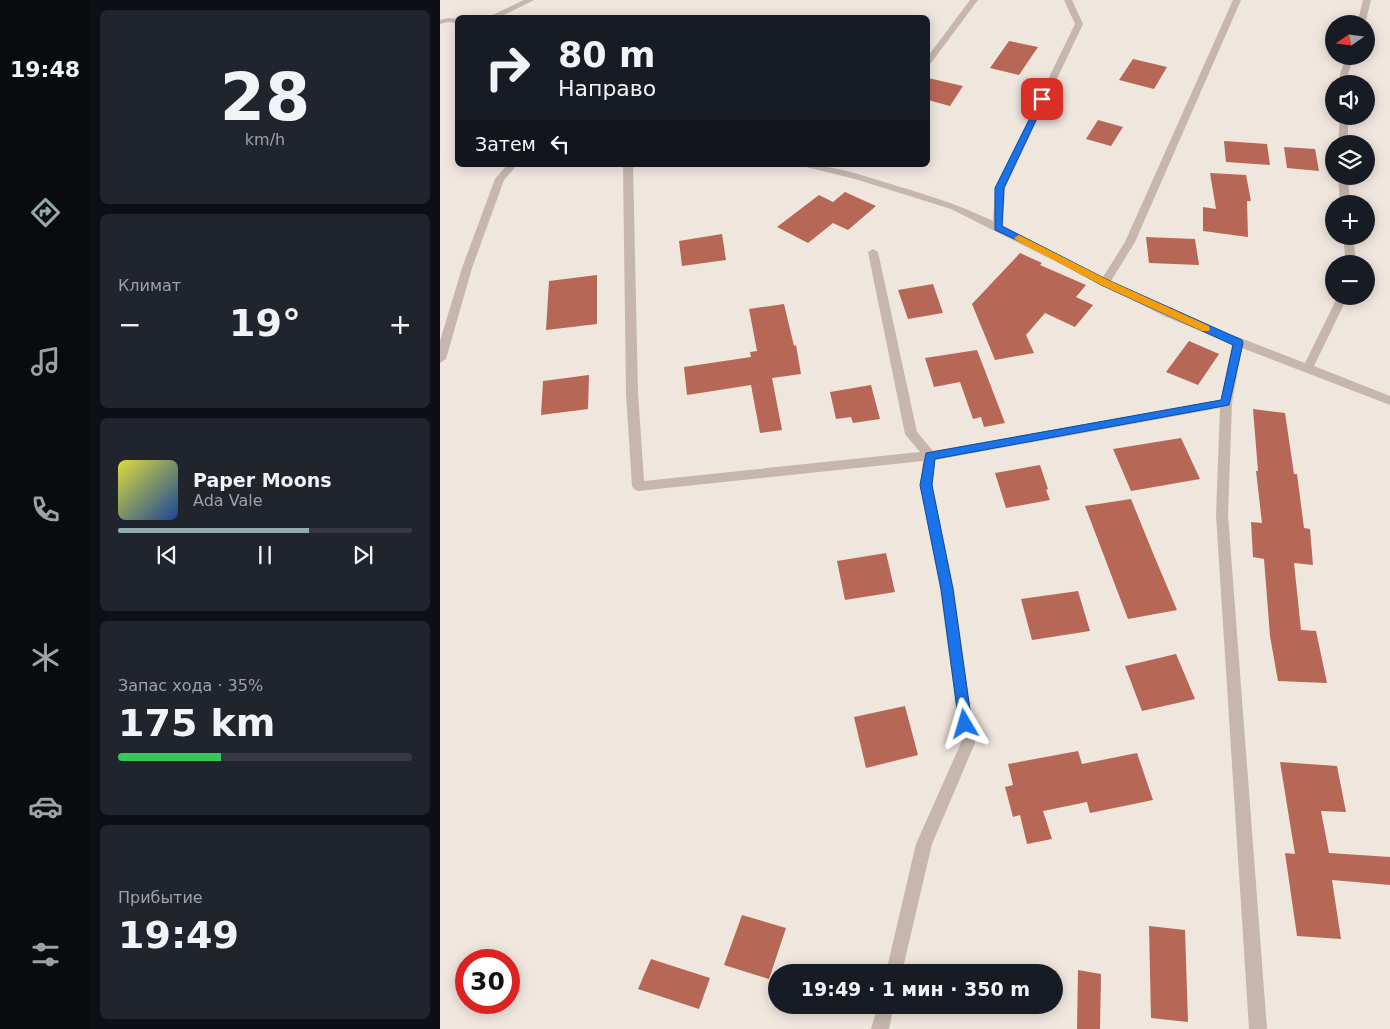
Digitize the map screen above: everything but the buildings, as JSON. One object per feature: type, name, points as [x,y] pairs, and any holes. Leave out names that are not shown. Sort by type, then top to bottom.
[{"type":"street","points":[[497,15],[530,0]]},
{"type":"street","points":[[930,58],[974,0]]},
{"type":"street","points":[[998,228],[1000,188],[1079,24],[1068,0]]},
{"type":"street","points":[[1104,282],[1130,242],[1237,0]]},
{"type":"street","points":[[1363,15],[1367,0]]},
{"type":"street","points":[[440,14],[444,21]]},
{"type":"street","points":[[440,359],[467,268],[500,179],[510,167]]},
{"type":"street","points":[[628,167],[632,392],[638,486],[930,456],[1226,403]]},
{"type":"street","points":[[827,167],[845,169],[952,206],[1039,247],[1104,282],[1238,343],[1308,368],[1390,401]]},
{"type":"street","points":[[873,252],[911,434],[930,456],[926,485],[947,589],[968,743],[924,844],[896,964]]},
{"type":"street","points":[[1308,368],[1339,305]]},
{"type":"street","points":[[1238,343],[1226,403],[1222,515],[1258,1029]]},
{"type":"street","points":[[880,1029],[884,1014]]},
{"type":"slow traffic","points":[[1019,238],[1104,282],[1205,329]]},
{"type":"route","points":[[965,724],[947,589],[926,485],[930,456],[1226,403],[1238,343],[1170,314],[998,228],[1000,188],[1042,99]]}]
